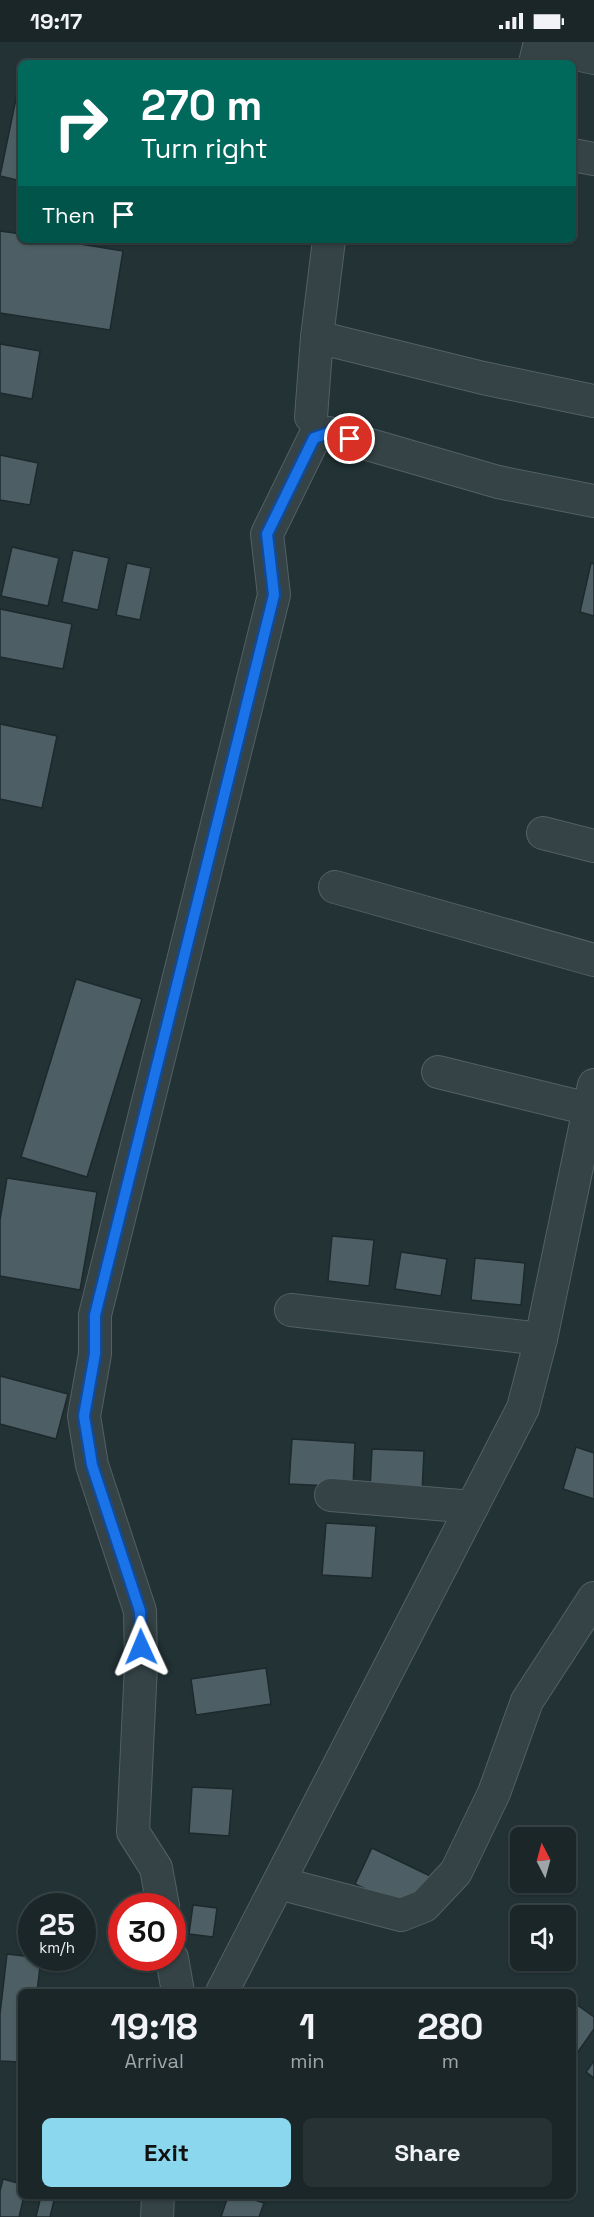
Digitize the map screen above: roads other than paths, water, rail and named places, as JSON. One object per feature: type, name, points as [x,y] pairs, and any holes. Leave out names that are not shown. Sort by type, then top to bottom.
[{"type":"street","points":[[538,50],[594,58]]},
{"type":"street","points":[[576,155],[594,159]]},
{"type":"street","points":[[311,417],[317,337],[329,243]]},
{"type":"street","points":[[317,337],[483,378],[594,401]]},
{"type":"street","points":[[161,1893],[156,1868],[133,1832],[141,1665],[140,1611],[92,1465],[84,1416],[95,1354],[95,1315],[274,595],[267,534],[314,438],[329,433],[498,482],[594,501]]},
{"type":"street","points":[[543,834],[594,846]]},
{"type":"street","points":[[335,887],[594,960]]},
{"type":"street","points":[[224,1989],[523,1408],[586,1170],[592,1094],[438,1072]]},
{"type":"street","points":[[291,1310],[541,1339]]},
{"type":"street","points":[[331,1495],[472,1507]]},
{"type":"street","points":[[279,1884],[401,1915],[424,1906],[456,1872],[494,1792],[527,1701],[594,1598]]},
{"type":"street","points":[[174,1971],[177,1989]]},
{"type":"street","points":[[157,2217],[158,2199]]}]
